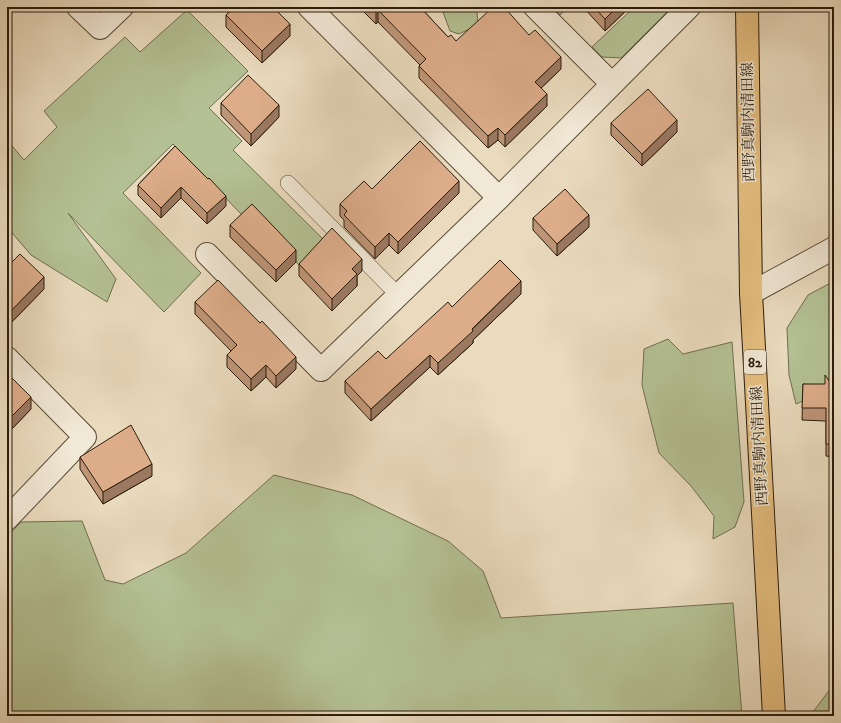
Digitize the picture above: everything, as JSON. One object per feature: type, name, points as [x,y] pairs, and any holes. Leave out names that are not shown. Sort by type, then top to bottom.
[{"type":"main road","name":"西野真駒内清田線","points":[[746,7],[751,293],[774,716]]},
{"type":"street","points":[[78,7],[100,28],[122,7]]},
{"type":"street","points":[[309,7],[499,198]]},
{"type":"street","points":[[535,7],[612,84]]},
{"type":"street","points":[[207,254],[321,370],[499,198],[689,7]]},
{"type":"street","points":[[751,293],[834,248]]},
{"type":"street","points":[[7,358],[85,437],[7,519]]},
{"type":"lane","points":[[288,183],[399,296]]},
{"type":"green space","points":[[427,7],[482,7],[477,12],[478,25],[459,34],[450,31],[443,12]]},
{"type":"green space","points":[[552,7],[568,7],[560,15]]},
{"type":"green space","points":[[627,7],[672,7],[621,58],[602,57],[592,47],[630,11]]},
{"type":"green space","points":[[187,10],[248,71],[209,108],[242,141],[233,150],[325,241],[300,266],[250,213],[245,218],[173,144],[123,193],[201,273],[164,312],[68,213],[116,279],[107,302],[31,255],[7,227],[7,140],[24,160],[57,127],[44,111],[125,37],[140,52]]},
{"type":"green space","points":[[834,281],[834,387],[796,404],[789,375],[787,328],[808,295]]},
{"type":"green space","points":[[668,339],[683,354],[732,342],[744,502],[735,527],[713,539],[714,516],[691,486],[659,453],[642,385],[644,349]]},
{"type":"green space","points":[[274,475],[352,495],[448,541],[483,571],[501,618],[733,603],[742,716],[7,716],[7,537],[21,522],[82,521],[105,580],[123,584],[186,553]]},
{"type":"green space","points":[[834,684],[834,716],[810,716]]},
{"type":"building","points":[[235,7],[273,7],[290,24],[262,51],[226,15]]},
{"type":"building","points":[[371,7],[420,7],[448,37],[451,35],[456,41],[493,7],[504,7],[529,35],[535,30],[561,57],[535,82],[547,94],[505,135],[498,128],[488,136],[419,66],[426,59],[378,10],[376,12]]},
{"type":"building","points":[[594,7],[617,7],[605,19]]},
{"type":"building","points":[[248,75],[279,105],[251,134],[221,103]]},
{"type":"building","points":[[648,89],[677,120],[642,154],[611,123]]},
{"type":"building","points":[[420,141],[459,181],[398,242],[389,233],[375,247],[344,215],[347,211],[340,204],[364,181],[372,189]]},
{"type":"building","points":[[175,146],[226,196],[207,213],[181,187],[161,208],[138,185]]},
{"type":"building","points":[[565,189],[589,215],[557,244],[533,218]]},
{"type":"building","points":[[252,204],[296,250],[276,270],[230,225]]},
{"type":"building","points":[[332,228],[362,259],[352,269],[357,274],[332,299],[299,264]]},
{"type":"building","points":[[20,254],[44,277],[8,314],[7,267]]},
{"type":"building","points":[[500,260],[521,281],[472,329],[473,331],[438,363],[430,355],[371,409],[345,381],[378,351],[386,359],[448,302],[452,307]]},
{"type":"building","points":[[218,280],[260,323],[262,321],[296,357],[276,376],[266,365],[251,379],[227,355],[237,345],[195,302]]},
{"type":"building","points":[[7,373],[31,397],[9,419],[7,417]]},
{"type":"building","points":[[825,375],[834,388],[834,444],[826,444],[826,408],[802,408],[803,384],[825,384]]},
{"type":"building","points":[[131,425],[152,464],[103,492],[80,457]]}]
